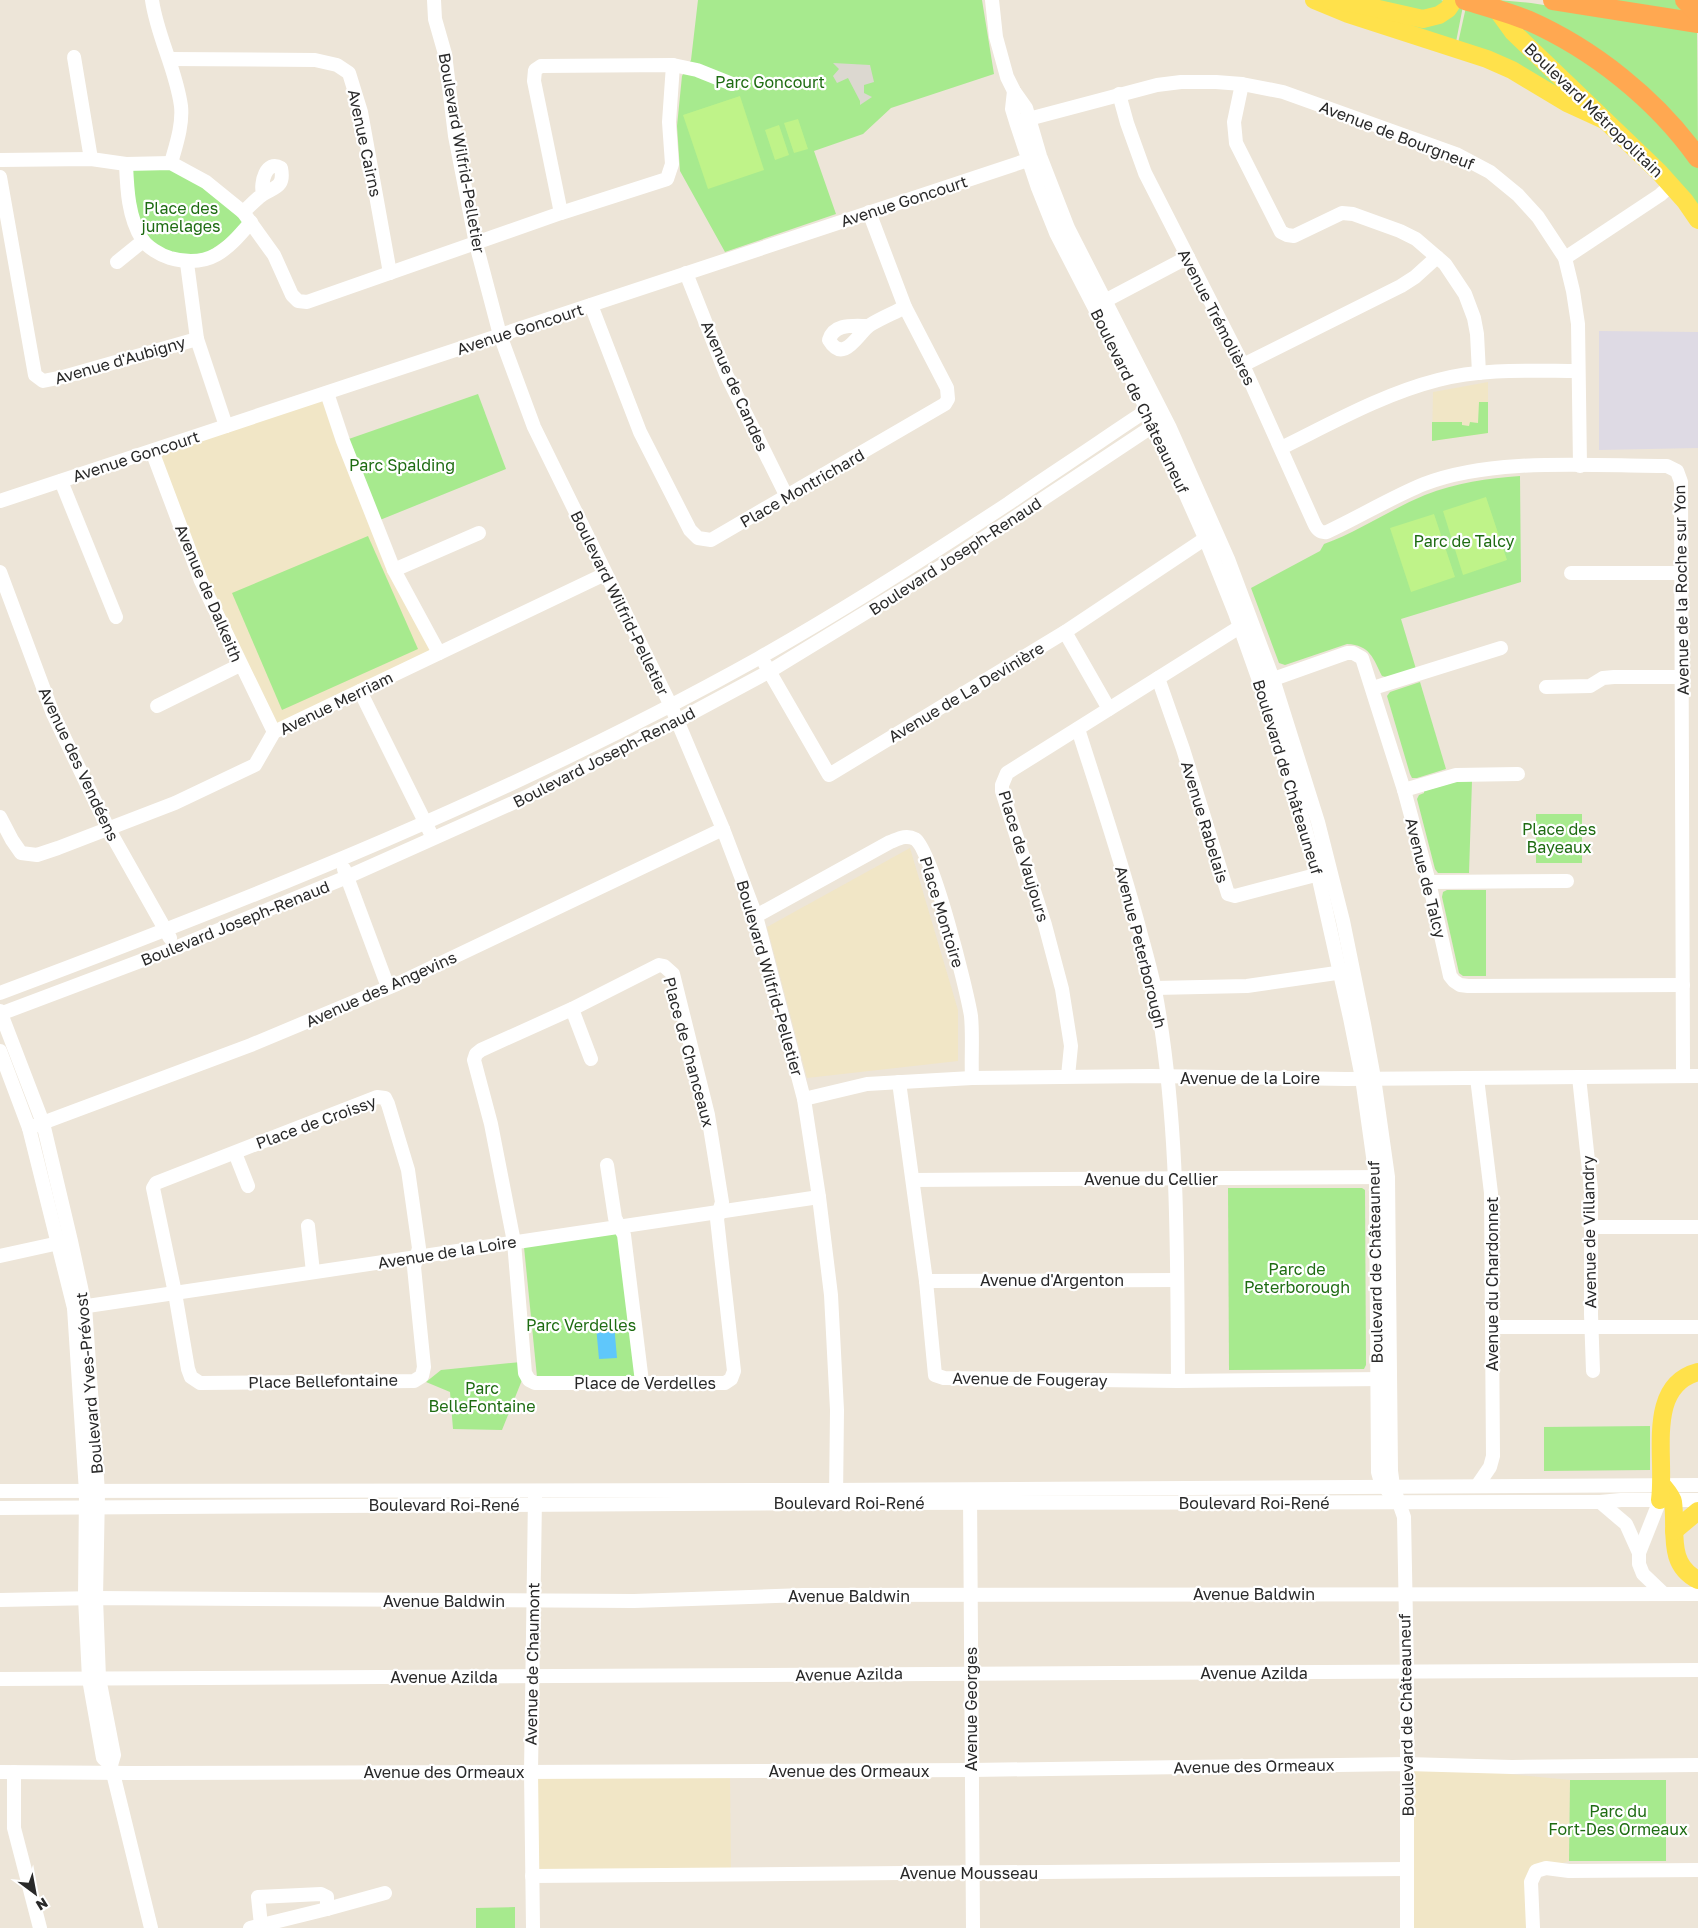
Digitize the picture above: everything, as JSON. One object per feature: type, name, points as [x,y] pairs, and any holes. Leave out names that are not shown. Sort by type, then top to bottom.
[{"type":"highway","points":[[1465,0],[1499,10],[1544,28],[1590,56],[1631,86],[1668,120],[1698,158]]},
{"type":"highway","points":[[1553,0],[1698,23]]},
{"type":"highway","points":[[1685,0],[1698,14]]},
{"type":"main road","points":[[1315,0],[1352,3],[1423,19],[1439,15],[1448,9],[1454,0]]},
{"type":"main road","points":[[1315,0],[1348,14],[1487,59],[1512,70],[1567,103],[1602,119]]},
{"type":"main road","name":"Boulevard Métropolitain","points":[[1490,0],[1505,23],[1517,36],[1671,185],[1698,220]]},
{"type":"main road","points":[[1698,1372],[1679,1381],[1669,1393],[1663,1408],[1665,1495],[1674,1531],[1677,1559],[1685,1572],[1698,1580]]},
{"type":"main road","points":[[1674,1531],[1698,1511]]},
{"type":"street","points":[[152,0],[160,34],[170,59],[181,107],[179,135],[171,163]]},
{"type":"street","name":"Boulevard Wilfrid-Pelletier","points":[[434,0],[435,19],[445,54],[455,136],[476,244],[500,336],[534,427],[671,706],[723,829],[756,916],[804,1099],[819,1197],[832,1314],[837,1410],[836,1496]]},
{"type":"street","name":"Boulevard de Châteauneuf","points":[[992,0],[1000,54],[1007,77],[1014,91],[1023,101],[1030,118],[1034,158]]},
{"type":"street","points":[[74,57],[91,159]]},
{"type":"street","name":"Avenue Cairns","points":[[170,59],[315,60],[337,65],[349,73],[361,112],[390,273]]},
{"type":"street","points":[[562,213],[534,81],[535,70],[541,66],[673,65],[697,70],[732,84]]},
{"type":"street","points":[[0,160],[91,159],[126,164],[171,163],[206,182],[247,217],[274,255],[292,295],[298,301],[307,302],[562,213],[667,179],[672,164],[669,122],[673,65]]},
{"type":"street","name":"Avenue de Bourgneuf","points":[[1016,122],[1157,85],[1181,82],[1242,84],[1283,92],[1456,154],[1479,165],[1510,187],[1533,210],[1565,258],[1576,309],[1579,340],[1580,466]]},
{"type":"street","points":[[1242,84],[1234,122],[1236,143],[1281,232],[1287,236],[1294,236],[1342,213],[1353,214],[1412,236],[1437,257],[1453,274],[1465,294],[1477,334],[1479,373]]},
{"type":"street","name":"Boulevard de Châteauneuf","points":[[1014,91],[1012,109],[1016,122],[1068,228],[1099,303],[1160,421],[1211,535],[1246,623],[1266,681],[1291,778],[1324,873],[1347,972],[1368,1078],[1382,1177],[1384,1379],[1378,1472],[1380,1480],[1389,1486],[1404,1517],[1407,1673],[1407,1928]]},
{"type":"street","name":"Avenue Trémolières","points":[[1119,94],[1127,123],[1146,173],[1243,364],[1316,528],[1325,532]]},
{"type":"street","name":"Avenue Goncourt","points":[[0,501],[1034,158]]},
{"type":"street","points":[[126,164],[131,210],[143,241],[162,256],[187,263],[215,256],[230,246],[263,194]]},
{"type":"street","name":"Avenue d'Aubigny","points":[[0,177],[35,375],[44,381],[63,377],[197,339]]},
{"type":"street","points":[[1565,258],[1660,195],[1671,185]]},
{"type":"street","name":"Place Montrichard","points":[[591,305],[640,432],[690,530],[698,538],[712,540],[945,404],[948,399],[948,388],[905,307],[869,212]]},
{"type":"street","points":[[117,262],[143,241]]},
{"type":"street","points":[[1099,303],[1188,257]]},
{"type":"street","points":[[1243,364],[1401,286],[1415,277],[1437,257]]},
{"type":"street","points":[[187,263],[197,339],[226,426]]},
{"type":"street","name":"Avenue de Candes","points":[[686,274],[726,374],[787,497]]},
{"type":"street","points":[[868,326],[905,307]]},
{"type":"street","points":[[1281,448],[1376,402],[1439,380],[1479,373],[1578,371]]},
{"type":"street","points":[[327,393],[343,441],[394,570],[440,653]]},
{"type":"street","name":"Boulevard Joseph-Renaud","points":[[0,993],[166,930],[340,860],[426,823],[671,706],[761,657],[932,554],[1153,407]]},
{"type":"street","name":"Boulevard Joseph-Renaud","points":[[0,1013],[175,948],[433,840],[526,797],[677,721],[770,671],[942,566],[1160,421]]},
{"type":"street","name":"Avenue de Dalkeith","points":[[152,450],[201,581],[274,732]]},
{"type":"street","name":"Avenue de la Roche sur Yon","points":[[1325,532],[1424,484],[1449,476],[1475,471],[1527,466],[1667,466],[1678,471],[1681,482],[1683,677],[1683,1076]]},
{"type":"street","points":[[61,481],[116,617]]},
{"type":"street","points":[[394,570],[479,534]]},
{"type":"street","name":"Avenue de La Devinière","points":[[761,657],[829,775],[1064,632],[1211,535]]},
{"type":"street","name":"Avenue des Vendéens","points":[[0,572],[53,714],[108,828],[175,948]]},
{"type":"street","points":[[1571,574],[1681,573]]},
{"type":"street","name":"Avenue Merriam","points":[[0,817],[21,853],[37,854],[58,848],[175,803],[255,765],[274,732],[605,574]]},
{"type":"street","name":"Place de Vaujours","points":[[1068,1076],[1071,1046],[1062,989],[1045,925],[1002,785],[1007,773],[1246,623]]},
{"type":"street","points":[[1064,632],[1109,709]]},
{"type":"street","points":[[1373,688],[1502,648]]},
{"type":"street","name":"Avenue de Talcy","points":[[1266,681],[1347,653],[1353,653],[1365,662],[1404,790],[1429,882],[1450,976],[1454,982],[1460,985],[1684,985]]},
{"type":"street","points":[[157,706],[240,665]]},
{"type":"street","points":[[1546,687],[1590,686],[1603,678],[1683,677]]},
{"type":"street","name":"Avenue Rabelais","points":[[1158,678],[1183,749],[1228,894],[1235,896],[1324,873]]},
{"type":"street","points":[[360,691],[433,840]]},
{"type":"street","name":"Avenue Peterborough","points":[[1078,729],[1128,884],[1154,988],[1168,1078],[1176,1179],[1178,1381]]},
{"type":"street","points":[[602,740],[609,755]]},
{"type":"street","points":[[1404,790],[1456,775],[1518,774]]},
{"type":"street","points":[[517,780],[526,797]]},
{"type":"street","name":"Avenue des Angevins","points":[[29,1128],[251,1044],[388,987],[723,829]]},
{"type":"street","name":"Place Montoire","points":[[756,916],[890,842],[905,836],[916,839],[924,851],[933,873],[971,1017],[972,1078]]},
{"type":"street","points":[[340,860],[388,987]]},
{"type":"street","points":[[1429,882],[1567,881]]},
{"type":"street","name":"Place de Chanceaux","points":[[514,1242],[491,1124],[474,1060],[476,1054],[572,1009],[659,965],[664,966],[672,974],[708,1115],[722,1202],[719,1211]]},
{"type":"street","points":[[1154,988],[1247,986],[1347,972]]},
{"type":"street","points":[[572,1009],[591,1059]]},
{"type":"street","name":"Boulevard Yves-Prévost","points":[[0,1013],[43,1123],[79,1307],[92,1492],[91,1598],[94,1678],[114,1755],[112,1769],[150,1928]]},
{"type":"street","name":"Boulevard Yves-Prévost","points":[[0,1051],[29,1128],[65,1242]]},
{"type":"street","name":"Avenue de la Loire","points":[[804,1099],[867,1084],[972,1078],[1068,1076],[1168,1078],[1698,1076]]},
{"type":"street","name":"Avenue de Villandry","points":[[1579,1077],[1588,1153],[1592,1228],[1591,1327],[1593,1371]]},
{"type":"street","name":"Avenue du Chardonnet","points":[[1477,1078],[1492,1193],[1492,1460],[1488,1471],[1477,1486]]},
{"type":"street","name":"Avenue de Fougeray","points":[[899,1082],[926,1281],[935,1375],[944,1378],[1178,1381],[1384,1379]]},
{"type":"street","name":"Place de Croissy","points":[[175,1293],[153,1188],[156,1183],[377,1096],[385,1098],[388,1104],[408,1170],[419,1248],[416,1257]]},
{"type":"street","name":"Place de Croissy","points":[[236,1153],[248,1186]]},
{"type":"street","points":[[607,1165],[615,1218],[624,1235],[642,1382]]},
{"type":"street","name":"Avenue du Cellier","points":[[912,1180],[1382,1177]]},
{"type":"street","name":"Avenue de la Loire","points":[[79,1307],[819,1197]]},
{"type":"street","name":"Place de Verdelles","points":[[514,1242],[525,1373],[529,1380],[535,1383],[726,1383],[731,1379],[734,1371],[716,1219],[719,1211]]},
{"type":"street","points":[[308,1226],[312,1272]]},
{"type":"street","points":[[1592,1228],[1698,1227]]},
{"type":"street","points":[[0,1256],[65,1242]]},
{"type":"street","name":"Place Bellefontaine","points":[[175,1293],[188,1369],[191,1377],[200,1383],[414,1381],[422,1376],[424,1367],[414,1267],[416,1257]]},
{"type":"street","name":"Avenue d'Argenton","points":[[926,1281],[1177,1280]]},
{"type":"street","points":[[1492,1327],[1698,1327]]},
{"type":"street","name":"Boulevard Roi-René","points":[[836,1496],[970,1504],[1600,1502],[1665,1495],[1698,1485]]},
{"type":"street","name":"Boulevard Roi-René","points":[[0,1508],[535,1498],[836,1496],[970,1489],[1389,1486],[1477,1486],[1665,1495],[1698,1500]]},
{"type":"street","name":"Avenue Georges","points":[[970,1489],[973,1928]]},
{"type":"street","name":"Boulevard Roi-René","points":[[0,1491],[535,1498]]},
{"type":"street","points":[[1638,1553],[1665,1495]]},
{"type":"street","name":"Avenue de Chaumont","points":[[533,1928],[530,1772],[535,1498]]},
{"type":"street","points":[[1600,1502],[1626,1524],[1638,1553],[1639,1564],[1643,1574],[1664,1594]]},
{"type":"street","name":"Avenue Baldwin","points":[[0,1600],[91,1598],[634,1601],[803,1595],[1698,1594]]},
{"type":"street","name":"Avenue Azilda","points":[[0,1680],[1698,1670]]},
{"type":"street","name":"Avenue des Ormeaux","points":[[7,1772],[112,1769],[530,1772],[972,1770],[1407,1764],[1512,1766],[1698,1765]]},
{"type":"street","points":[[7,1772],[14,1828],[40,1928]]},
{"type":"street","points":[[1533,1928],[1531,1882],[1536,1871],[1540,1868],[1569,1871],[1698,1870]]},
{"type":"street","name":"Avenue Mousseau","points":[[532,1876],[1407,1869]]},
{"type":"street","points":[[327,1909],[327,1897],[321,1894],[258,1897],[256,1927],[327,1909],[385,1893]]},
{"type":"shaded area","points":[[833,63],[870,65],[874,82],[864,85],[864,93],[872,97],[860,105],[860,101],[848,78],[837,83],[833,76],[839,69]]},
{"type":"shaded area","points":[[1599,331],[1698,332],[1698,448],[1599,450]]},
{"type":"shaded area","points":[[1488,382],[1488,433],[1432,441],[1433,392]]},
{"type":"shaded area","points":[[327,393],[343,441],[439,653],[274,732],[152,451]]},
{"type":"shaded area","points":[[910,848],[958,1010],[958,1061],[807,1078],[767,927]]},
{"type":"shaded area","points":[[1407,1764],[1570,1780],[1569,1861],[1536,1871],[1533,1928],[1407,1928]]},
{"type":"shaded area","points":[[730,1772],[731,1874],[531,1874],[532,1776]]},
{"type":"green space","name":"Parc Goncourt","points":[[698,0],[982,0],[994,74],[891,108],[863,134],[814,151],[836,214],[725,252],[680,171],[677,126],[682,76],[691,60]]},
{"type":"green space","points":[[1359,0],[1441,0],[1447,2],[1432,12]]},
{"type":"green space","points":[[1498,0],[1531,3],[1697,29],[1698,148],[1685,131]]},
{"type":"green space","points":[[1597,0],[1676,0],[1690,14]]},
{"type":"green space","points":[[1458,5],[1463,6],[1456,42],[1355,8],[1386,16]]},
{"type":"green space","points":[[1466,7],[1494,16],[1565,92],[1458,43]]},
{"type":"green space","points":[[1517,28],[1531,29],[1559,43],[1631,94],[1698,168],[1698,210]]},
{"type":"green space","points":[[740,96],[764,170],[708,189],[683,115]]},
{"type":"green space","points":[[798,119],[808,149],[794,153],[784,123]]},
{"type":"green space","points":[[779,125],[789,155],[775,160],[765,130]]},
{"type":"green space","name":"Place des jumelages","points":[[171,163],[251,222],[195,261],[143,241],[126,164]]},
{"type":"green space","name":"Parc Spalding","points":[[478,394],[506,469],[375,522],[343,441]]},
{"type":"green space","points":[[1479,402],[1488,402],[1488,433],[1432,441],[1432,422],[1462,422],[1462,425],[1469,426],[1470,422],[1478,423]]},
{"type":"green space","name":"Parc de Talcy","points":[[1520,476],[1521,582],[1401,619],[1416,669],[1386,677],[1382,676],[1373,658],[1366,650],[1347,644],[1285,665],[1279,663],[1251,588],[1320,551],[1324,544],[1425,495],[1448,487],[1472,482]]},
{"type":"green space","points":[[1486,497],[1507,560],[1463,575],[1443,511]]},
{"type":"green space","points":[[1434,514],[1455,577],[1411,592],[1390,528]]},
{"type":"green space","points":[[368,536],[418,649],[282,710],[232,593]]},
{"type":"green space","points":[[1420,682],[1446,769],[1412,778],[1387,696],[1390,692]]},
{"type":"green space","points":[[1472,781],[1469,873],[1438,873],[1435,869],[1417,799],[1424,791],[1455,782]]},
{"type":"green space","name":"Place des Bayeaux","points":[[1536,814],[1582,814],[1582,863],[1536,863]]},
{"type":"green space","points":[[1447,890],[1486,890],[1486,976],[1463,976],[1459,973],[1442,897],[1443,892]]},
{"type":"green space","name":"Parc de Peterborough","points":[[1228,1188],[1362,1188],[1365,1190],[1366,1365],[1364,1369],[1229,1370]]},
{"type":"green space","name":"Parc Verdelles","points":[[620,1233],[635,1376],[537,1377],[524,1247]]},
{"type":"green space","name":"Parc BelleFontaine","points":[[521,1362],[522,1380],[502,1430],[453,1429],[450,1392],[426,1382],[441,1370]]},
{"type":"green space","points":[[1650,1426],[1650,1470],[1544,1471],[1544,1427]]},
{"type":"green space","name":"Parc du Fort-Des Ormeaux","points":[[1570,1780],[1666,1780],[1666,1861],[1569,1861]]},
{"type":"green space","points":[[515,1907],[515,1928],[476,1928],[476,1908]]},
{"type":"water","points":[[614,1324],[617,1358],[599,1359],[596,1326]]}]
